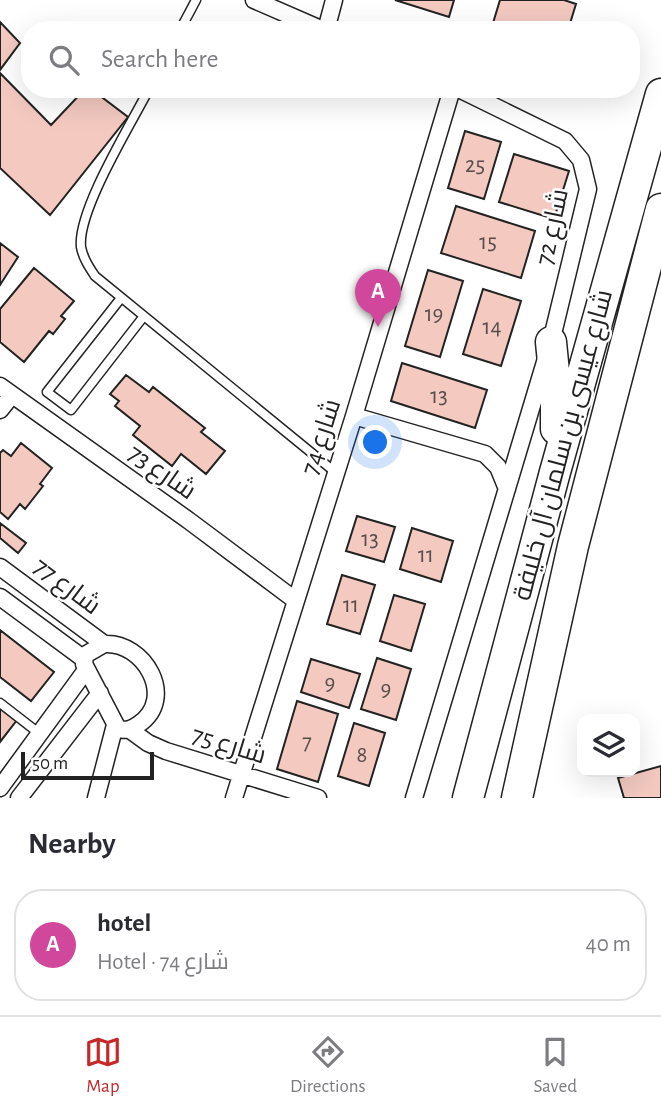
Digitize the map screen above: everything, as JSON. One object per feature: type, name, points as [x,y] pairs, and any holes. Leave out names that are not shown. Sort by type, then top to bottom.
[{"type":"highway","name":"شارع عيسى بن سلمان آل خليفة","points":[[468,798],[555,472],[661,94]]},
{"type":"highway","name":"شارع عيسى بن سلمان آل خليفة","points":[[517,798],[573,546],[661,209]]},
{"type":"highway","points":[[551,342],[556,393],[555,472]]},
{"type":"street","points":[[254,0],[303,21]]},
{"type":"street","points":[[327,21],[334,0]]},
{"type":"street","name":"شارع 74","points":[[234,798],[354,416],[449,98]]},
{"type":"street","name":"شارع 72","points":[[414,798],[551,342],[588,189],[585,169],[578,153],[565,141],[478,98]]},
{"type":"street","points":[[0,410],[6,391]]},
{"type":"street","name":"شارع 73","points":[[6,391],[188,520],[295,600]]},
{"type":"street","points":[[354,416],[485,454],[494,462],[507,489]]},
{"type":"street","points":[[485,454],[521,442]]},
{"type":"street","name":"شارع 77","points":[[0,567],[104,645]]},
{"type":"street","name":"شارع 77","points":[[0,597],[85,665]]},
{"type":"street","points":[[0,788],[40,734],[85,665],[90,650],[104,645],[119,645],[132,651],[146,666],[156,687],[157,699],[153,710],[144,720],[122,727]]},
{"type":"street","points":[[85,665],[122,727]]},
{"type":"street","points":[[19,798],[100,693]]},
{"type":"street","points":[[96,798],[122,727]]},
{"type":"street","name":"شارع 75","points":[[122,727],[156,747],[318,798]]},
{"type":"lane","points":[[185,21],[196,0]]},
{"type":"lane","points":[[144,98],[90,202],[81,235],[81,248],[86,264],[95,276],[121,298],[335,472]]},
{"type":"lane","points":[[121,298],[47,392],[71,410],[144,316]]},
{"type":"lane","points":[[0,703],[40,734]]},
{"type":"building","points":[[395,0],[454,0],[449,17]]},
{"type":"building","points":[[500,0],[564,0],[576,4],[571,21],[494,21]]},
{"type":"building","points":[[0,22],[20,43],[0,70]]},
{"type":"building","points":[[0,73],[21,94],[21,98],[25,98],[51,125],[76,98],[103,98],[128,117],[50,215],[0,168]]},
{"type":"building","points":[[465,131],[501,142],[484,199],[448,188]]},
{"type":"building","points":[[514,154],[569,171],[554,219],[499,202]]},
{"type":"building","points":[[456,206],[535,231],[521,278],[441,253]]},
{"type":"building","points":[[0,243],[18,257],[0,285]]},
{"type":"building","points":[[34,268],[74,301],[61,316],[65,319],[53,334],[49,331],[24,362],[0,342],[0,309]]},
{"type":"building","points":[[428,270],[463,281],[440,357],[405,346]]},
{"type":"building","points":[[483,289],[521,301],[501,366],[463,354]]},
{"type":"building","points":[[402,363],[487,390],[475,428],[391,401]]},
{"type":"building","points":[[126,375],[149,392],[153,387],[205,428],[201,432],[225,451],[206,474],[181,454],[172,466],[133,435],[140,426],[115,406],[119,401],[110,394]]},
{"type":"building","points":[[21,443],[52,468],[40,484],[43,486],[25,509],[20,504],[8,519],[0,512],[0,453],[3,450],[11,456]]},
{"type":"building","points":[[357,516],[395,527],[384,562],[346,551]]},
{"type":"building","points":[[0,523],[26,543],[18,553],[0,538]]},
{"type":"building","points":[[412,528],[453,541],[441,582],[400,569]]},
{"type":"building","points":[[342,575],[375,585],[360,634],[327,624]]},
{"type":"building","points":[[394,595],[425,604],[411,651],[380,641]]},
{"type":"building","points":[[0,630],[54,672],[31,701],[0,677]]},
{"type":"building","points":[[377,658],[411,669],[396,720],[361,709]]},
{"type":"building","points":[[311,659],[360,674],[349,708],[301,692]]},
{"type":"building","points":[[297,701],[338,714],[318,782],[277,769]]},
{"type":"building","points":[[0,707],[17,720],[0,742]]},
{"type":"building","points":[[354,723],[385,733],[369,786],[338,776]]},
{"type":"building","points":[[661,766],[661,798],[624,798],[618,778],[640,777],[640,772]]},
{"type":"place","name":"hotel","points":[[378,327]]}]
